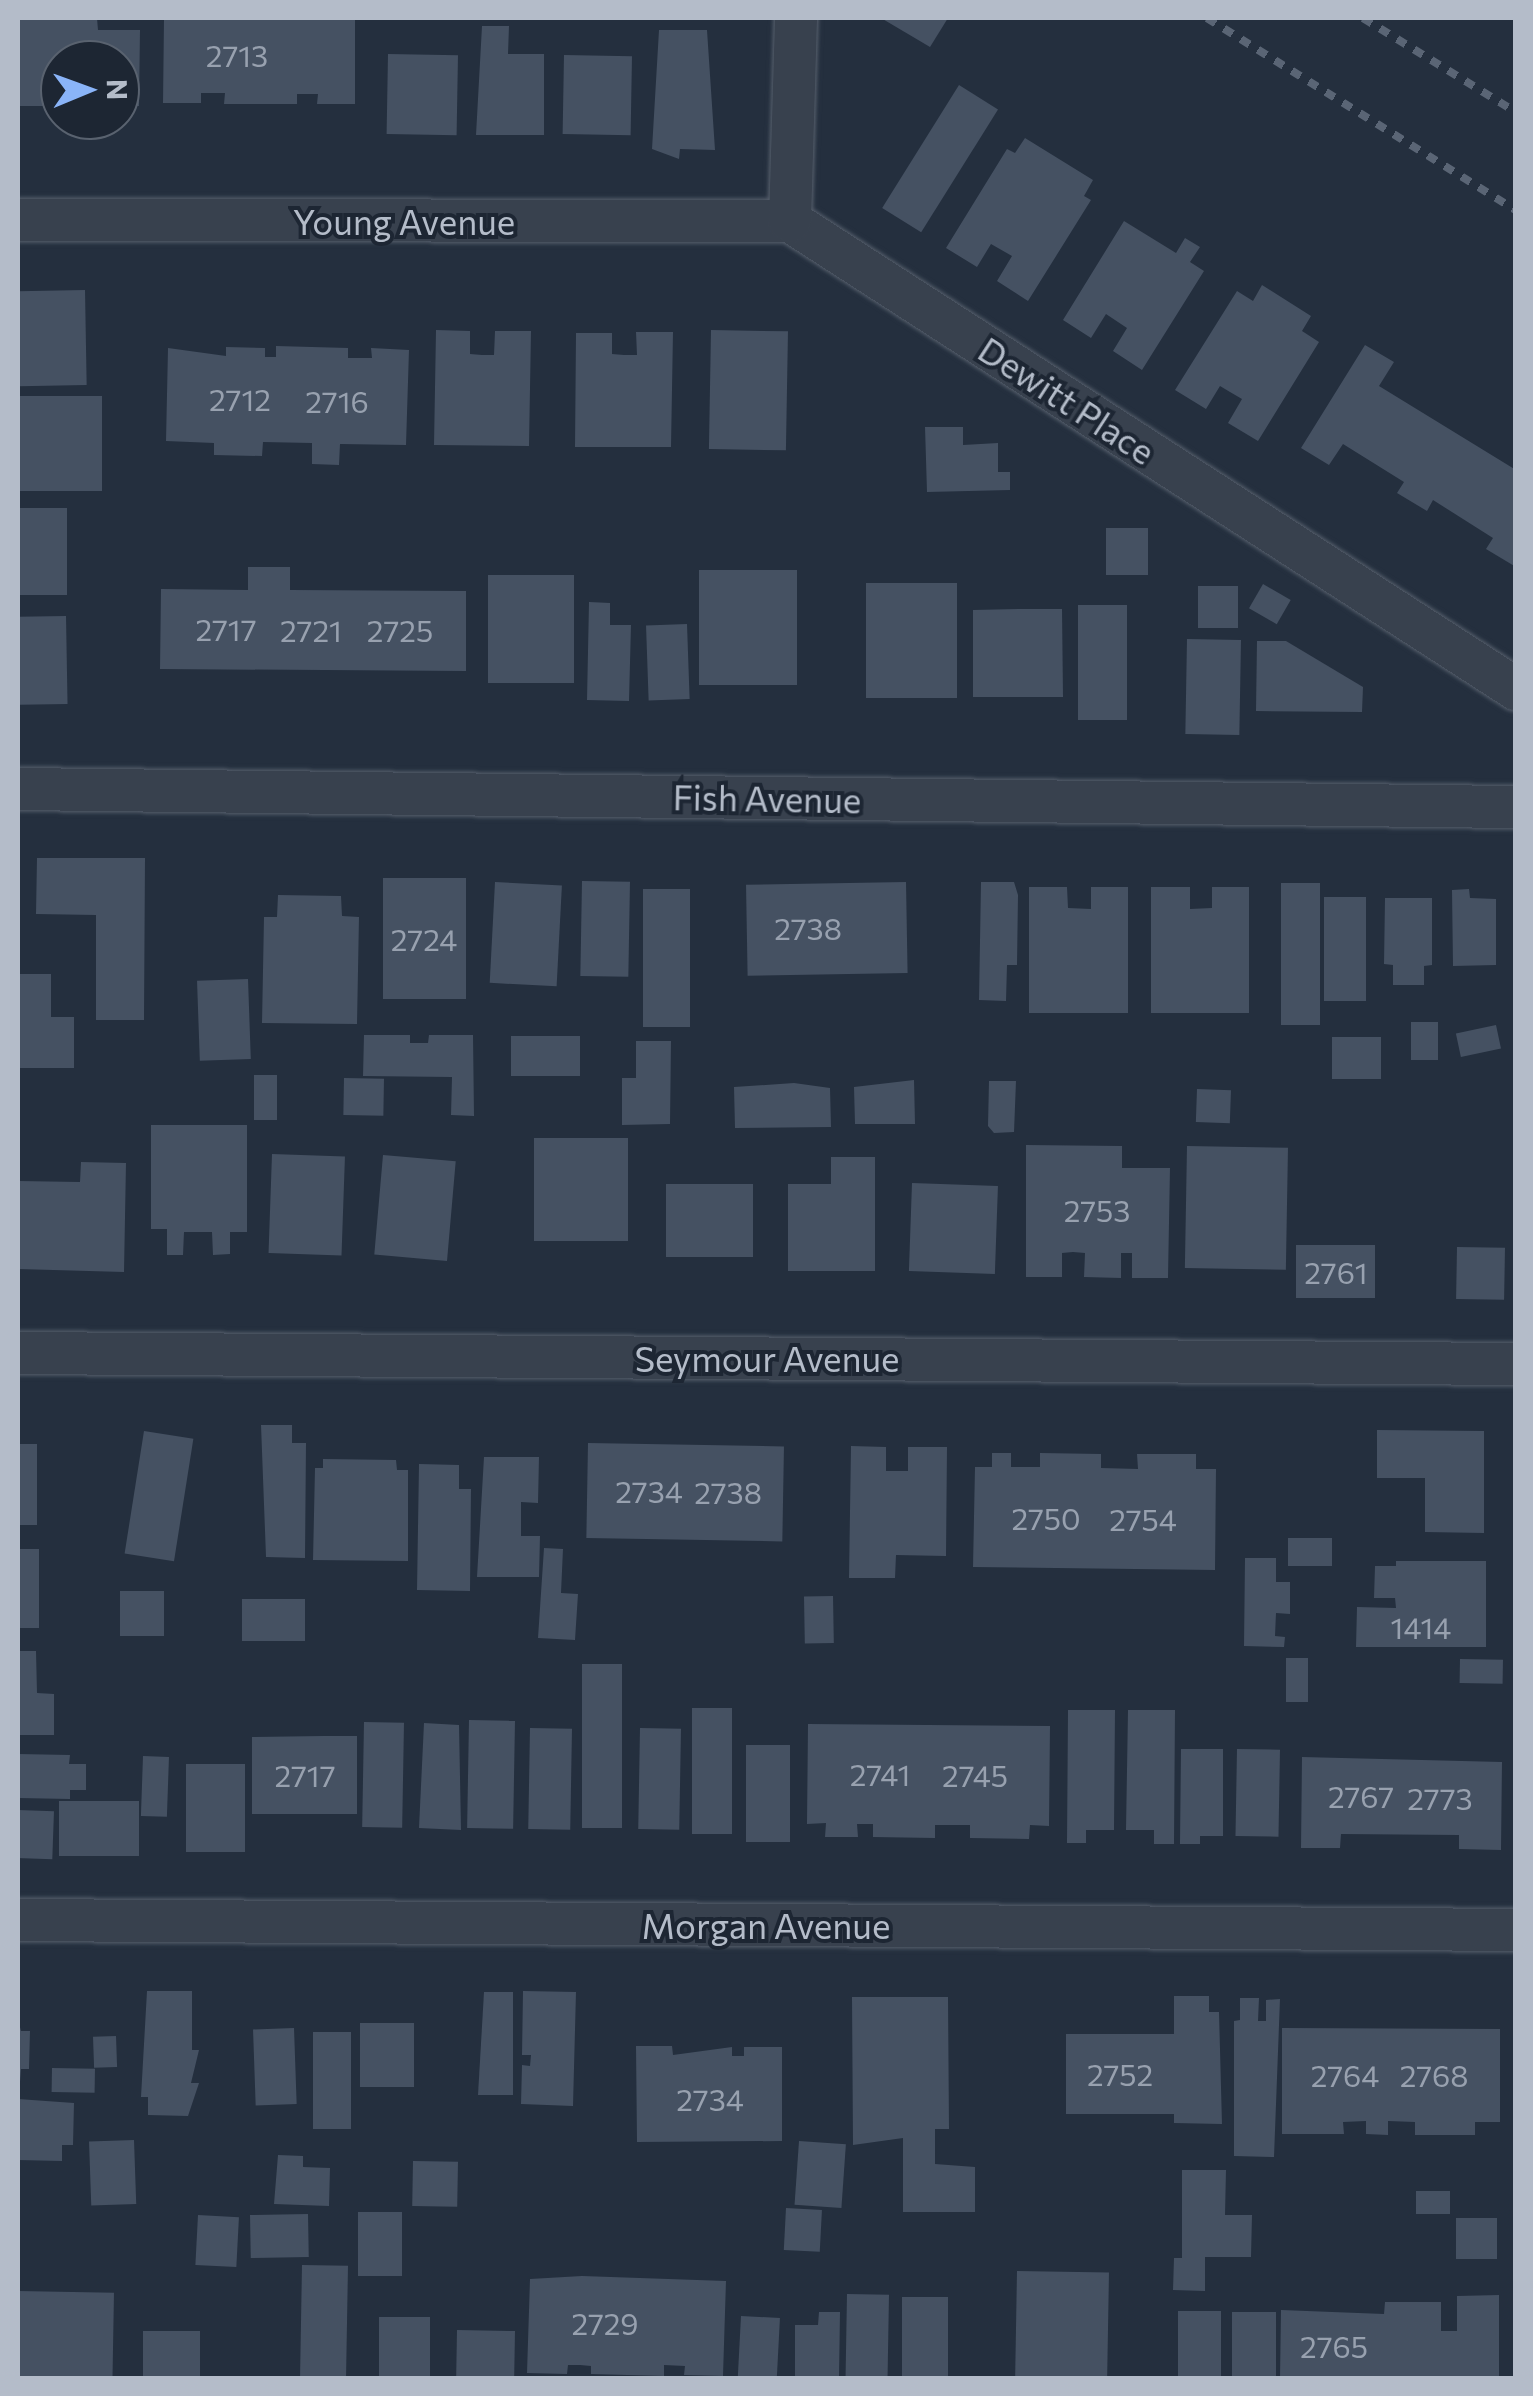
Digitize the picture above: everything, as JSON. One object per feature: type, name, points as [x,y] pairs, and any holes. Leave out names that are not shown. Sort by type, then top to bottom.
[{"type":"street","points":[[790,221],[796,18]]},
{"type":"street","name":"Young Avenue","points":[[18,220],[790,221]]},
{"type":"street","name":"Dewitt Place","points":[[790,221],[1516,689]]},
{"type":"street","name":"Fish Avenue","points":[[18,789],[1516,808]]},
{"type":"street","name":"Seymour Avenue","points":[[18,1353],[1516,1364]]},
{"type":"street","name":"Morgan Avenue","points":[[18,1920],[1516,1930]]},
{"type":"building","points":[[18,18],[97,18],[98,30],[140,30],[140,40],[40,40],[40,106],[18,106]]},
{"type":"building","points":[[164,18],[355,18],[355,104],[317,104],[318,94],[297,94],[297,104],[224,104],[225,93],[201,93],[201,103],[163,103]]},
{"type":"building","points":[[881,18],[948,18],[930,47]]},
{"type":"building","points":[[482,26],[509,26],[508,54],[544,54],[544,135],[476,135]]},
{"type":"building","points":[[659,30],[707,30],[715,150],[680,149],[679,159],[652,149]]},
{"type":"building","points":[[388,54],[458,55],[457,135],[387,134]]},
{"type":"building","points":[[564,55],[632,56],[631,135],[563,134]]},
{"type":"building","points":[[959,85],[998,109],[921,232],[882,208]]},
{"type":"building","points":[[1025,138],[1093,180],[1084,196],[1091,200],[1028,301],[997,281],[1012,256],[991,244],[977,267],[946,248],[1007,149],[1015,153]]},
{"type":"building","points":[[1124,221],[1176,253],[1185,238],[1200,247],[1190,262],[1204,271],[1142,370],[1113,351],[1127,328],[1106,314],[1091,338],[1063,320]]},
{"type":"building","points":[[1262,285],[1311,316],[1302,331],[1319,342],[1258,441],[1228,423],[1242,399],[1220,386],[1206,409],[1175,390],[1237,291],[1253,301]]},
{"type":"building","points":[[85,290],[87,385],[20,386],[18,291]]},
{"type":"building","points":[[436,330],[470,331],[470,354],[482,355],[494,355],[495,331],[531,331],[529,446],[434,445]]},
{"type":"building","points":[[711,330],[788,331],[786,450],[709,449]]},
{"type":"building","points":[[636,332],[673,332],[671,447],[575,447],[576,333],[612,333],[612,354],[637,355]]},
{"type":"building","points":[[1365,345],[1394,362],[1379,386],[1516,470],[1516,567],[1486,549],[1493,538],[1433,500],[1427,511],[1397,493],[1404,482],[1343,444],[1329,465],[1301,448]]},
{"type":"building","points":[[276,346],[348,348],[348,358],[372,358],[371,348],[409,350],[406,445],[340,444],[339,465],[312,464],[312,443],[263,442],[262,456],[214,455],[214,443],[166,441],[168,348],[226,356],[226,347],[265,348],[265,357],[276,357]]},
{"type":"building","points":[[18,396],[102,396],[102,491],[18,491]]},
{"type":"building","points":[[925,427],[963,427],[963,445],[998,443],[998,472],[1010,472],[1010,490],[927,492]]},
{"type":"building","points":[[18,508],[67,508],[67,595],[18,595]]},
{"type":"building","points":[[1106,528],[1148,528],[1148,575],[1106,575]]},
{"type":"building","points":[[248,567],[290,567],[290,590],[466,591],[466,671],[160,669],[161,589],[248,590]]},
{"type":"building","points":[[699,570],[797,570],[797,685],[699,685]]},
{"type":"building","points":[[488,575],[574,575],[574,683],[488,683]]},
{"type":"building","points":[[866,583],[957,583],[957,698],[866,698]]},
{"type":"building","points":[[1263,584],[1291,600],[1277,624],[1249,608]]},
{"type":"building","points":[[1198,586],[1238,586],[1238,628],[1198,628]]},
{"type":"building","points":[[589,602],[610,603],[610,625],[631,625],[629,701],[587,700]]},
{"type":"building","points":[[1078,605],[1127,605],[1127,720],[1078,720]]},
{"type":"building","points":[[1062,609],[1063,697],[973,697],[973,610]]},
{"type":"building","points":[[66,616],[68,704],[20,705],[18,617]]},
{"type":"building","points":[[687,624],[690,699],[649,700],[646,625]]},
{"type":"building","points":[[1187,639],[1241,640],[1239,735],[1185,734]]},
{"type":"building","points":[[1257,641],[1286,641],[1363,687],[1362,712],[1256,711]]},
{"type":"building","points":[[37,858],[145,858],[144,1020],[96,1020],[96,915],[36,914]]},
{"type":"building","points":[[383,878],[466,878],[466,999],[383,999]]},
{"type":"building","points":[[582,881],[630,882],[628,977],[580,976]]},
{"type":"building","points":[[495,882],[562,886],[557,986],[490,983]]},
{"type":"building","points":[[906,882],[908,973],[748,976],[746,885]]},
{"type":"building","points":[[981,882],[1014,882],[1018,895],[1017,965],[1007,965],[1006,1001],[979,1000]]},
{"type":"building","points":[[1281,883],[1320,883],[1320,1025],[1281,1025]]},
{"type":"building","points":[[1029,887],[1067,887],[1068,908],[1091,909],[1091,887],[1128,887],[1128,1013],[1029,1013]]},
{"type":"building","points":[[1151,887],[1190,887],[1190,909],[1212,908],[1212,887],[1249,887],[1249,1013],[1151,1013]]},
{"type":"building","points":[[643,889],[690,889],[690,1027],[643,1027]]},
{"type":"building","points":[[1469,889],[1470,898],[1496,899],[1496,965],[1453,966],[1452,890]]},
{"type":"building","points":[[278,895],[341,896],[342,916],[359,917],[357,1024],[262,1023],[264,917],[277,917]]},
{"type":"building","points":[[1324,897],[1366,897],[1366,1001],[1324,1001]]},
{"type":"building","points":[[1385,898],[1432,898],[1432,965],[1424,966],[1424,985],[1393,985],[1393,965],[1384,964]]},
{"type":"building","points":[[18,974],[51,974],[51,1017],[74,1017],[74,1068],[18,1068]]},
{"type":"building","points":[[248,979],[251,1059],[200,1061],[197,981]]},
{"type":"building","points":[[1411,1022],[1438,1022],[1438,1060],[1411,1060]]},
{"type":"building","points":[[1496,1025],[1501,1048],[1461,1057],[1456,1034]]},
{"type":"building","points":[[364,1035],[410,1035],[410,1043],[428,1043],[429,1035],[473,1035],[474,1116],[451,1115],[452,1077],[363,1076]]},
{"type":"building","points":[[511,1036],[580,1036],[580,1076],[511,1076]]},
{"type":"building","points":[[1332,1037],[1381,1037],[1381,1079],[1332,1079]]},
{"type":"building","points":[[636,1041],[671,1041],[670,1124],[622,1125],[622,1078],[636,1078]]},
{"type":"building","points":[[254,1075],[277,1075],[277,1120],[254,1120]]},
{"type":"building","points":[[344,1078],[384,1079],[383,1116],[343,1115]]},
{"type":"building","points":[[914,1080],[915,1124],[855,1124],[854,1087]]},
{"type":"building","points":[[989,1081],[1016,1081],[1014,1132],[994,1133],[988,1126]]},
{"type":"building","points":[[794,1083],[830,1088],[831,1127],[735,1128],[734,1087]]},
{"type":"building","points":[[1197,1089],[1231,1090],[1230,1123],[1196,1122]]},
{"type":"building","points":[[151,1125],[247,1125],[247,1232],[230,1232],[230,1254],[213,1255],[212,1232],[184,1232],[183,1255],[167,1255],[167,1229],[151,1229]]},
{"type":"building","points":[[534,1138],[628,1138],[628,1241],[534,1241]]},
{"type":"building","points":[[1026,1145],[1122,1146],[1122,1168],[1170,1168],[1168,1278],[1132,1278],[1132,1253],[1121,1253],[1121,1278],[1084,1277],[1085,1253],[1073,1252],[1062,1253],[1062,1277],[1026,1277]]},
{"type":"building","points":[[1187,1146],[1288,1148],[1286,1270],[1185,1268]]},
{"type":"building","points":[[272,1154],[345,1157],[342,1255],[269,1253]]},
{"type":"building","points":[[383,1155],[456,1161],[447,1261],[374,1255]]},
{"type":"building","points":[[831,1157],[875,1157],[875,1271],[788,1271],[788,1184],[831,1184]]},
{"type":"building","points":[[81,1162],[126,1163],[124,1272],[18,1269],[18,1181],[80,1182]]},
{"type":"building","points":[[912,1183],[998,1186],[995,1274],[909,1271]]},
{"type":"building","points":[[666,1184],[753,1184],[753,1257],[666,1257]]},
{"type":"building","points":[[1296,1245],[1375,1245],[1375,1298],[1296,1298]]},
{"type":"building","points":[[1457,1247],[1505,1248],[1504,1300],[1456,1299]]},
{"type":"building","points":[[261,1425],[292,1425],[292,1443],[306,1443],[305,1558],[266,1557]]},
{"type":"building","points":[[1377,1430],[1484,1431],[1484,1533],[1425,1532],[1425,1478],[1377,1478]]},
{"type":"building","points":[[144,1431],[193,1439],[174,1561],[125,1553]]},
{"type":"building","points":[[588,1443],[784,1446],[782,1541],[586,1538]]},
{"type":"building","points":[[18,1444],[37,1444],[37,1525],[18,1525]]},
{"type":"building","points":[[851,1446],[886,1447],[886,1471],[908,1471],[908,1447],[947,1447],[946,1556],[896,1555],[895,1578],[849,1578]]},
{"type":"building","points":[[992,1453],[1011,1453],[1011,1467],[1040,1467],[1040,1453],[1101,1454],[1101,1468],[1138,1469],[1137,1454],[1196,1454],[1196,1469],[1216,1469],[1215,1570],[973,1567],[975,1467],[992,1467]]},
{"type":"building","points":[[484,1457],[539,1457],[538,1503],[521,1502],[521,1536],[540,1536],[539,1577],[477,1577]]},
{"type":"building","points":[[323,1459],[396,1460],[397,1470],[408,1470],[408,1561],[313,1560],[315,1468],[323,1468]]},
{"type":"building","points":[[419,1464],[459,1465],[459,1489],[471,1489],[470,1591],[417,1590]]},
{"type":"building","points":[[1288,1538],[1332,1538],[1332,1566],[1288,1566]]},
{"type":"building","points":[[544,1548],[563,1549],[561,1593],[578,1594],[575,1640],[538,1638]]},
{"type":"building","points":[[18,1549],[39,1549],[39,1628],[18,1628]]},
{"type":"building","points":[[1245,1558],[1276,1558],[1276,1582],[1290,1582],[1290,1614],[1276,1613],[1275,1636],[1285,1637],[1284,1647],[1244,1646]]},
{"type":"building","points":[[1396,1561],[1486,1561],[1486,1647],[1356,1647],[1357,1607],[1396,1608],[1395,1598],[1374,1598],[1375,1566],[1396,1566]]},
{"type":"building","points":[[120,1591],[164,1591],[164,1636],[120,1636]]},
{"type":"building","points":[[833,1596],[834,1643],[805,1643],[804,1597]]},
{"type":"building","points":[[242,1599],[305,1599],[305,1641],[242,1641]]},
{"type":"building","points":[[18,1651],[36,1651],[37,1693],[54,1694],[54,1735],[18,1735]]},
{"type":"building","points":[[1286,1658],[1308,1658],[1308,1702],[1286,1702]]},
{"type":"building","points":[[1460,1659],[1503,1660],[1503,1684],[1460,1683]]},
{"type":"building","points":[[582,1664],[622,1664],[622,1828],[582,1828]]},
{"type":"building","points":[[692,1708],[732,1708],[732,1834],[692,1834]]},
{"type":"building","points":[[1068,1710],[1115,1710],[1114,1830],[1086,1830],[1086,1843],[1067,1843]]},
{"type":"building","points":[[1128,1710],[1175,1710],[1174,1844],[1154,1844],[1154,1830],[1126,1830]]},
{"type":"building","points":[[469,1720],[515,1721],[513,1829],[467,1828]]},
{"type":"building","points":[[364,1722],[404,1723],[402,1828],[362,1827]]},
{"type":"building","points":[[424,1723],[459,1725],[461,1830],[419,1828]]},
{"type":"building","points":[[808,1724],[1050,1726],[1049,1826],[1030,1825],[1029,1839],[970,1838],[970,1825],[935,1825],[935,1838],[873,1837],[873,1824],[857,1824],[858,1837],[825,1837],[826,1823],[807,1824]]},
{"type":"building","points":[[530,1728],[572,1729],[570,1830],[528,1829]]},
{"type":"building","points":[[640,1728],[681,1729],[679,1830],[638,1829]]},
{"type":"building","points":[[357,1736],[357,1814],[252,1814],[252,1737]]},
{"type":"building","points":[[746,1745],[790,1745],[790,1842],[746,1842]]},
{"type":"building","points":[[1181,1749],[1223,1749],[1223,1836],[1200,1836],[1200,1844],[1180,1844]]},
{"type":"building","points":[[1237,1749],[1280,1750],[1278,1837],[1235,1836]]},
{"type":"building","points":[[18,1754],[70,1755],[69,1764],[86,1764],[86,1790],[70,1790],[70,1799],[18,1798]]},
{"type":"building","points":[[143,1756],[169,1757],[167,1817],[141,1816]]},
{"type":"building","points":[[1302,1757],[1502,1762],[1501,1850],[1459,1849],[1459,1835],[1341,1834],[1340,1848],[1301,1848]]},
{"type":"building","points":[[186,1764],[245,1764],[245,1852],[186,1852]]},
{"type":"building","points":[[59,1801],[139,1801],[139,1856],[59,1856]]},
{"type":"building","points":[[18,1810],[54,1811],[52,1859],[18,1858]]},
{"type":"building","points":[[147,1991],[192,1991],[192,2050],[199,2050],[191,2083],[199,2083],[188,2116],[148,2115],[148,2097],[141,2097]]},
{"type":"building","points":[[523,1991],[576,1992],[573,2106],[521,2104],[522,2065],[530,2066],[531,2055],[522,2055]]},
{"type":"building","points":[[484,1992],[513,1992],[513,2095],[478,2095]]},
{"type":"building","points":[[1174,1996],[1209,1996],[1209,2012],[1219,2012],[1222,2124],[1174,2123],[1174,2114],[1066,2114],[1066,2034],[1174,2034]]},
{"type":"building","points":[[852,1997],[948,1997],[949,2129],[935,2129],[935,2164],[975,2167],[975,2212],[903,2212],[903,2138],[853,2145]]},
{"type":"building","points":[[1240,1998],[1259,1998],[1258,2021],[1266,2021],[1266,2000],[1280,1999],[1274,2157],[1234,2156],[1234,2021],[1240,2020]]},
{"type":"building","points":[[18,2019],[21,2031],[30,2031],[29,2069],[21,2069],[20,2082]]},
{"type":"building","points":[[360,2023],[414,2023],[414,2087],[360,2087]]},
{"type":"building","points":[[294,2028],[297,2104],[256,2105],[253,2029]]},
{"type":"building","points":[[1282,2028],[1500,2029],[1500,2122],[1475,2122],[1475,2135],[1415,2135],[1415,2122],[1388,2121],[1388,2135],[1366,2134],[1366,2121],[1343,2122],[1344,2134],[1282,2134]]},
{"type":"building","points":[[313,2032],[351,2032],[351,2129],[313,2129]]},
{"type":"building","points":[[116,2036],[117,2067],[94,2068],[93,2037]]},
{"type":"building","points":[[636,2046],[672,2046],[673,2055],[732,2047],[732,2056],[744,2056],[744,2047],[782,2047],[782,2141],[637,2142]]},
{"type":"building","points":[[52,2068],[95,2069],[95,2093],[52,2092]]},
{"type":"building","points":[[18,2099],[74,2103],[73,2145],[62,2145],[62,2161],[18,2160]]},
{"type":"building","points":[[134,2140],[136,2204],[91,2206],[89,2142]]},
{"type":"building","points":[[799,2141],[846,2144],[841,2208],[795,2205]]},
{"type":"building","points":[[278,2155],[303,2156],[303,2167],[330,2168],[329,2206],[274,2204]]},
{"type":"building","points":[[413,2161],[458,2162],[457,2207],[412,2206]]},
{"type":"building","points":[[1182,2170],[1226,2170],[1225,2215],[1252,2215],[1251,2257],[1205,2257],[1205,2291],[1173,2290],[1174,2258],[1182,2258]]},
{"type":"building","points":[[1416,2191],[1450,2191],[1450,2214],[1416,2214]]},
{"type":"building","points":[[786,2208],[822,2210],[820,2252],[784,2250]]},
{"type":"building","points":[[358,2212],[402,2212],[402,2276],[358,2276]]},
{"type":"building","points":[[308,2214],[309,2257],[251,2258],[250,2215]]},
{"type":"building","points":[[198,2215],[239,2217],[236,2267],[195,2265]]},
{"type":"building","points":[[1456,2218],[1497,2218],[1497,2259],[1456,2259]]},
{"type":"building","points":[[302,2265],[348,2266],[346,2378],[300,2378]]},
{"type":"building","points":[[1017,2271],[1109,2273],[1107,2378],[1015,2378]]},
{"type":"building","points":[[582,2276],[726,2281],[723,2376],[684,2375],[685,2366],[664,2365],[664,2376],[591,2374],[591,2366],[580,2365],[568,2365],[567,2374],[527,2373],[530,2279]]},
{"type":"building","points":[[18,2291],[114,2293],[112,2378],[18,2378]]},
{"type":"building","points":[[847,2294],[889,2295],[888,2378],[846,2378]]},
{"type":"building","points":[[1499,2295],[1499,2378],[1280,2378],[1281,2310],[1384,2314],[1385,2302],[1441,2302],[1441,2331],[1457,2331],[1457,2296]]},
{"type":"building","points":[[902,2297],[948,2297],[948,2378],[902,2378]]},
{"type":"building","points":[[1178,2311],[1221,2311],[1221,2378],[1178,2378]]},
{"type":"building","points":[[819,2312],[840,2312],[839,2378],[795,2378],[795,2325],[818,2325]]},
{"type":"building","points":[[1232,2312],[1276,2312],[1276,2378],[1232,2378]]},
{"type":"building","points":[[741,2316],[780,2318],[777,2378],[738,2378]]},
{"type":"building","points":[[379,2317],[430,2317],[430,2378],[379,2378]]},
{"type":"building","points":[[457,2330],[515,2331],[514,2378],[456,2378]]},
{"type":"building","points":[[143,2331],[200,2331],[200,2378],[143,2378]]},
{"type":"railway","points":[[1207,18],[1516,210]]},
{"type":"railway","points":[[1363,18],[1516,112]]}]
